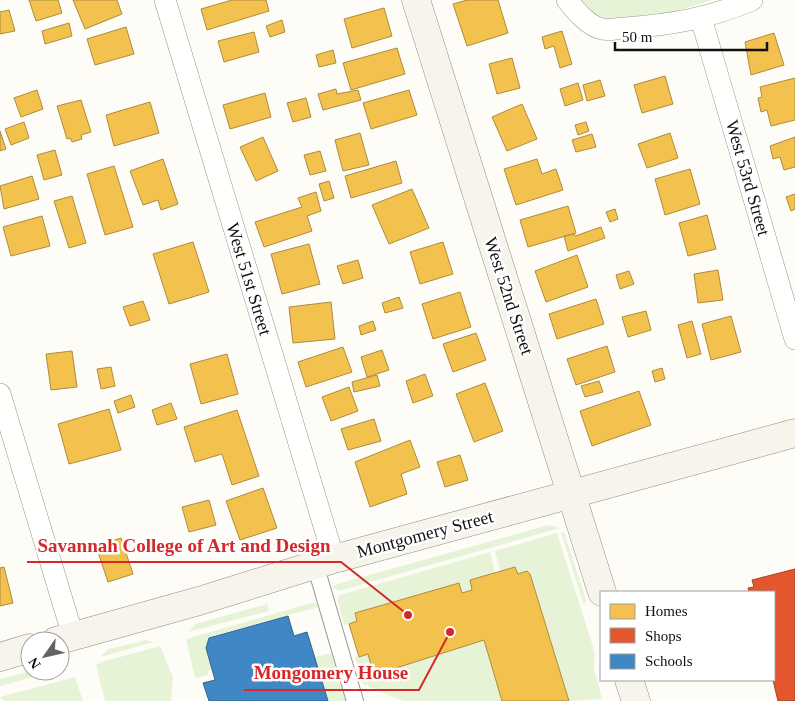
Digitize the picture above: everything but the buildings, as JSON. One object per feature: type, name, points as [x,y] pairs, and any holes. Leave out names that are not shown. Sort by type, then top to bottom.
[{"type":"main road","name":"West 52nd Street","points":[[416,0],[602,591]]},
{"type":"main road","name":"Montgomery Street","points":[[70,638],[199,601],[324,562],[795,434]]},
{"type":"main road","points":[[0,656],[20,651]]},
{"type":"main road","points":[[630,681],[636,701]]},
{"type":"street","name":"West 51st Street","points":[[165,0],[324,562]]},
{"type":"street","points":[[567,0],[581,16],[602,29],[637,27],[700,18],[720,14],[752,0]]},
{"type":"street","name":"West 53rd Street","points":[[700,18],[795,338]]},
{"type":"street","points":[[0,394],[63,631]]},
{"type":"street","points":[[324,562],[355,701]]},
{"type":"green space","points":[[580,0],[712,0],[671,13],[605,20],[587,10]]},
{"type":"green space","points":[[548,525],[560,528],[339,591],[333,588],[334,585]]},
{"type":"green space","points":[[564,532],[586,600],[584,605],[561,533]]},
{"type":"green space","points":[[557,533],[595,653],[594,669],[602,699],[569,701],[530,574],[527,571],[518,574],[515,567],[500,571],[495,551]]},
{"type":"green space","points":[[490,552],[495,573],[470,580],[472,590],[462,593],[458,583],[355,613],[357,621],[344,625],[337,598],[340,595]]},
{"type":"green space","points":[[316,603],[318,607],[212,636],[206,648],[212,669],[208,671],[208,675],[195,678],[186,639]]},
{"type":"green space","points":[[267,604],[269,611],[188,632],[196,624]]},
{"type":"green space","points":[[146,640],[154,642],[100,657],[109,649]]},
{"type":"green space","points":[[484,640],[502,701],[403,701],[363,684],[355,657],[368,654],[374,675]]},
{"type":"green space","points":[[160,646],[173,677],[171,701],[105,701],[96,665]]},
{"type":"green space","points":[[331,653],[346,701],[328,701],[315,657]]},
{"type":"green space","points":[[20,674],[20,681],[0,686],[0,679]]},
{"type":"green space","points":[[75,677],[83,701],[5,701],[0,697],[60,681],[70,681],[70,678]]},
{"type":"place","name":"Savannah College of Art and Design","points":[[408,615]]},
{"type":"place","name":"Mongomery House","points":[[450,632]]}]
